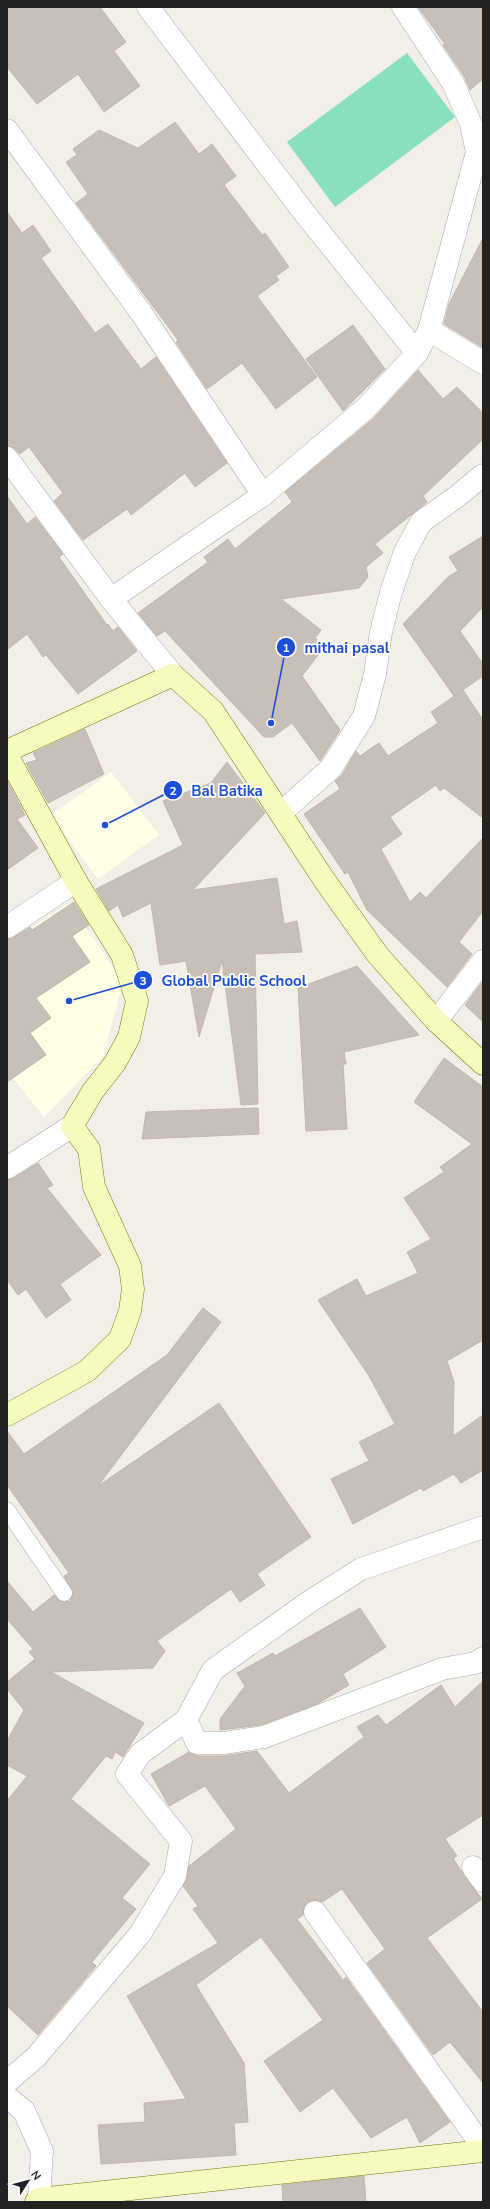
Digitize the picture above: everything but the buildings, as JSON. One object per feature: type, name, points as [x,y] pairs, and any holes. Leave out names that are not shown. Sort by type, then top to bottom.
[{"type":"street","points":[[148,7],[306,215],[417,353]]},
{"type":"street","points":[[111,599],[263,495],[366,408],[417,353],[429,330],[480,149],[453,83],[403,7]]},
{"type":"street","points":[[7,130],[142,314],[263,495]]},
{"type":"street","points":[[429,330],[483,363]]},
{"type":"street","points":[[7,458],[111,599],[173,675],[213,711],[325,881],[377,954],[436,1021],[483,1064]]},
{"type":"street","points":[[281,813],[331,768],[364,716],[375,674],[381,632],[391,592],[405,552],[421,522],[455,498],[483,474]]},
{"type":"street","points":[[7,751],[173,675]]},
{"type":"street","points":[[7,756],[76,882],[122,955],[137,1001],[129,1038],[115,1063],[93,1091],[72,1126],[7,1168]]},
{"type":"street","points":[[7,927],[76,882]]},
{"type":"street","points":[[436,1021],[483,961]]},
{"type":"street","points":[[7,1414],[87,1371],[120,1339],[130,1311],[133,1289],[130,1266],[94,1187],[89,1149],[72,1126]]},
{"type":"street","points":[[7,2082],[36,2057],[140,1934],[175,1876],[181,1841],[127,1774],[140,1754],[186,1720],[213,1670],[310,1602],[361,1569],[483,1527]]},
{"type":"street","points":[[186,1720],[197,1743],[223,1743],[264,1736],[442,1669],[475,1663],[483,1658]]},
{"type":"street","points":[[315,1912],[483,2147]]},
{"type":"street","points":[[7,2097],[24,2111],[42,2151],[37,2200],[483,2151]]},
{"type":"lane","points":[[7,1510],[64,1593]]},
{"type":"shaded area","points":[[111,772],[159,835],[98,879],[51,815]]},
{"type":"shaded area","points":[[69,903],[123,982],[103,1057],[44,1117],[7,1070],[7,945]]},
{"type":"green space","points":[[407,53],[455,117],[335,207],[287,142]]},
{"type":"place","name":"mithai pasal","points":[[271,723]]},
{"type":"place","name":"Bal Batika","points":[[105,825]]},
{"type":"place","name":"Global Public School","points":[[69,1001]]}]
